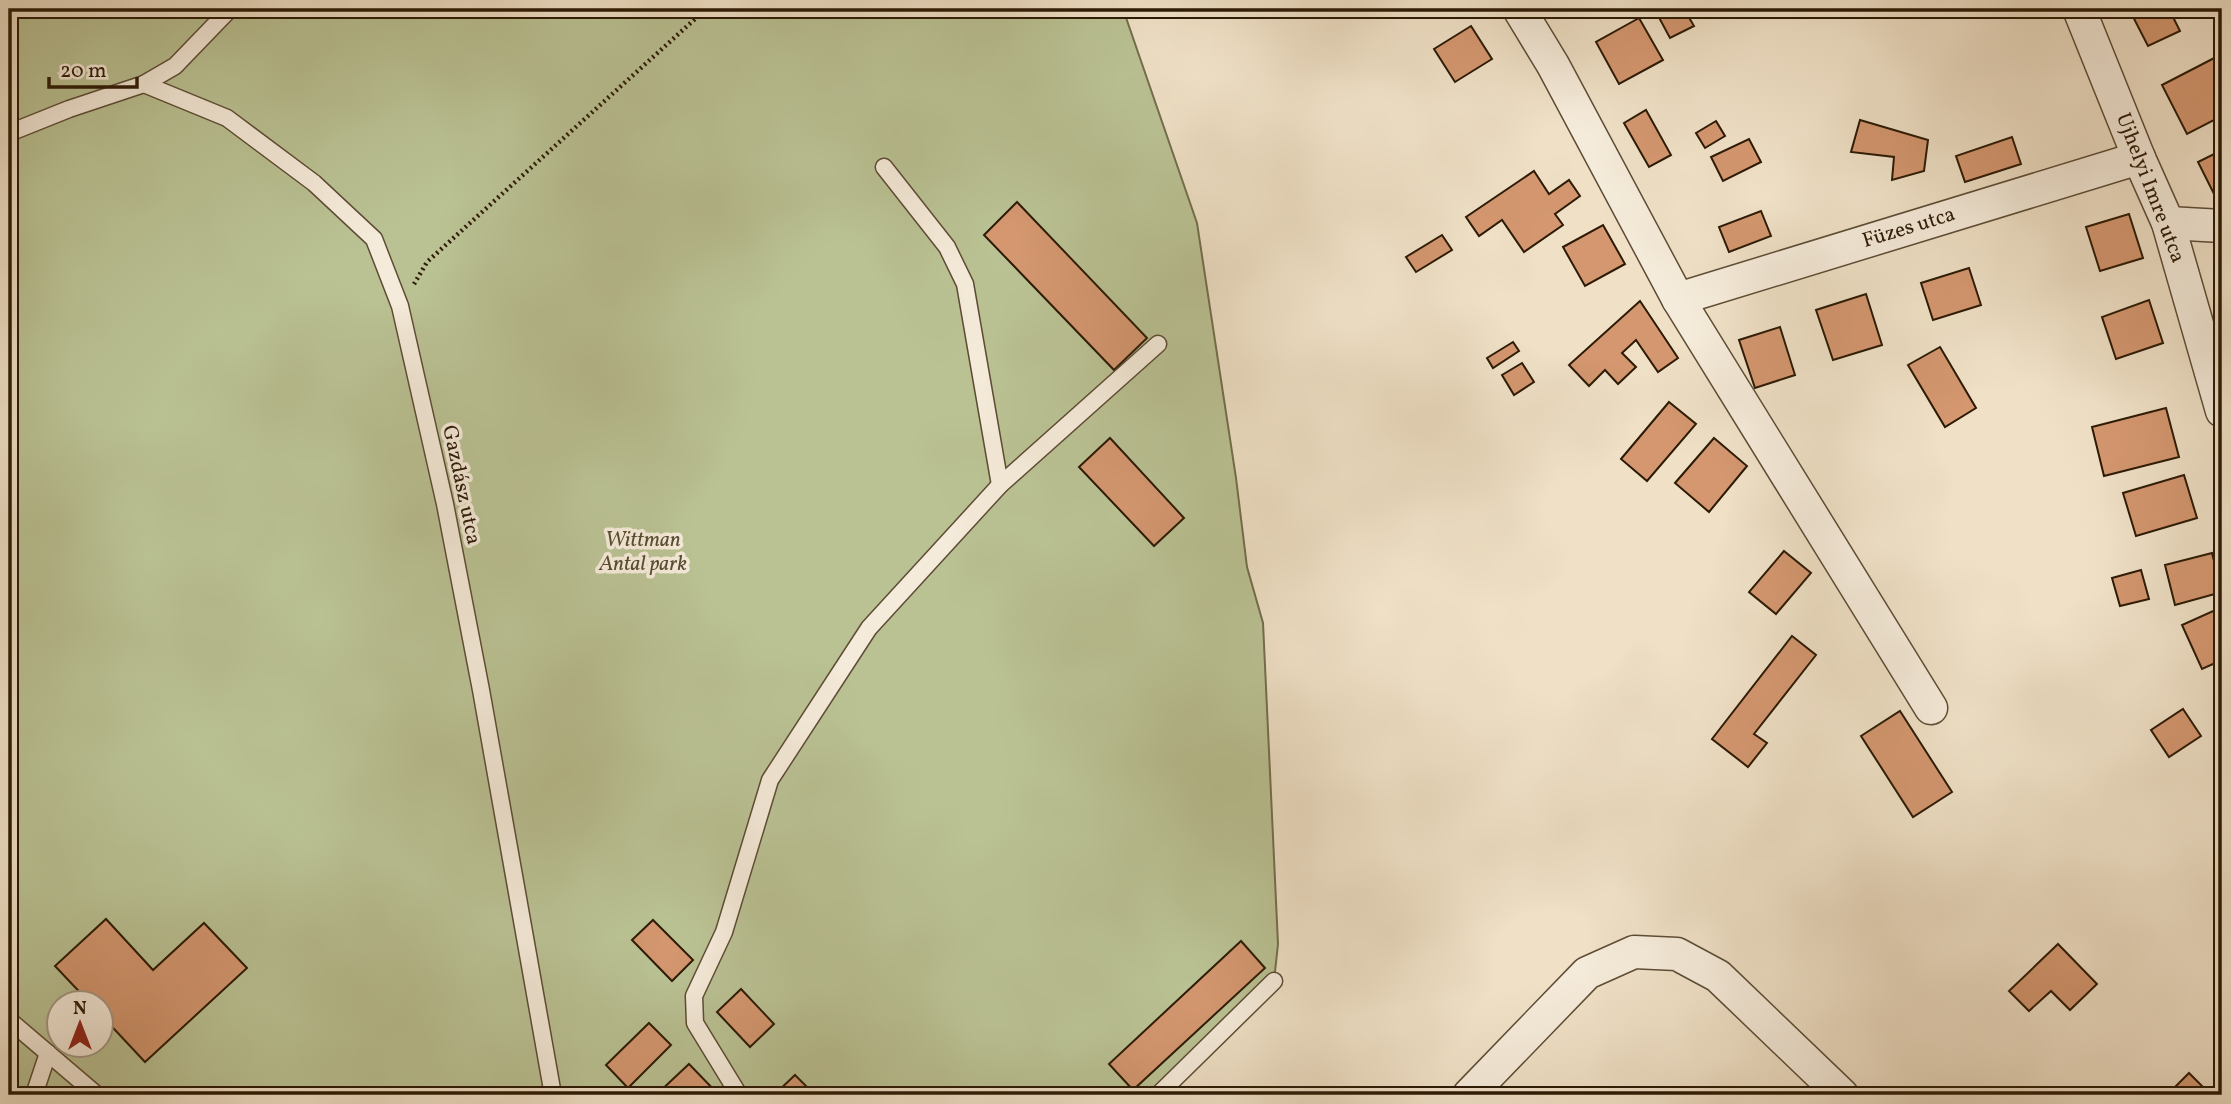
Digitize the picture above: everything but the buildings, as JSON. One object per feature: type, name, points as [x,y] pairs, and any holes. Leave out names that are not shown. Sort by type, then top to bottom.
[{"type":"street","points":[[1520,9],[1553,65],[1678,299],[1931,708]]},
{"type":"street","name":"Ujhelyi Imre utca","points":[[2078,9],[2168,223],[2222,411]]},
{"type":"street","name":"Füzes utca","points":[[1678,299],[2139,158]]},
{"type":"street","points":[[2168,223],[2222,226]]},
{"type":"street","points":[[1469,1095],[1587,973],[1633,953],[1677,954],[1718,976],[1842,1095]]},
{"type":"lane","points":[[9,133],[144,84],[175,66],[230,9]]},
{"type":"lane","points":[[144,84],[227,118],[314,183],[374,239],[400,306]]},
{"type":"lane","points":[[884,167],[947,247],[965,284],[1000,485]]},
{"type":"lane","name":"Gazdász utca","points":[[400,306],[445,503],[553,1095]]},
{"type":"lane","points":[[739,1095],[695,1023],[695,996],[724,932],[770,780],[869,628],[1000,485],[1158,344]]},
{"type":"lane","points":[[1158,1095],[1274,981]]},
{"type":"lane","points":[[9,1020],[46,1051]]},
{"type":"lane","points":[[34,1095],[46,1058]]},
{"type":"lane","points":[[54,1058],[97,1095]]},
{"type":"path","points":[[400,306],[428,262],[706,9]]},
{"type":"green space","name":"Wittman Antal park","points":[[9,9],[1123,9],[1197,223],[1247,567],[1263,623],[1278,944],[1274,981],[1158,1095],[9,1095]]}]
